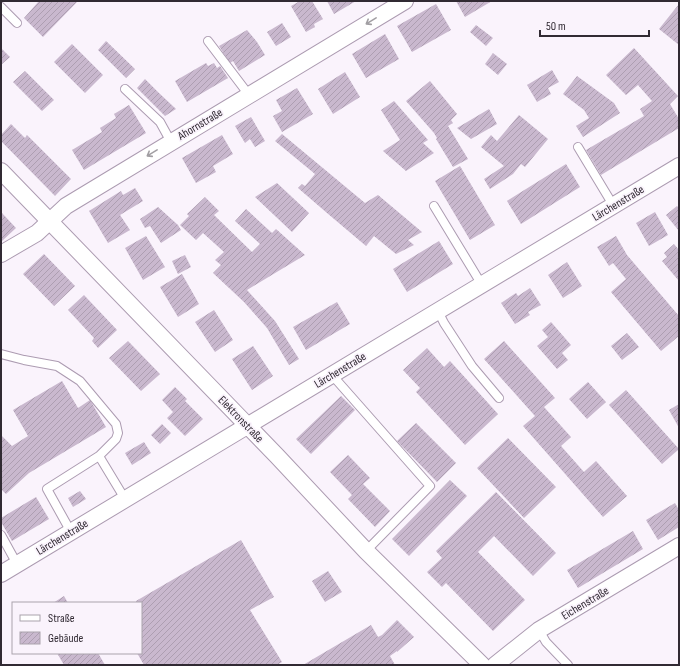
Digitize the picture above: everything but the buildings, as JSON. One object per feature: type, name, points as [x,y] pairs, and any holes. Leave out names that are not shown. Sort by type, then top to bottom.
[{"type":"street","name":"Ahornstraße","points":[[1,254],[37,233],[66,206],[405,1]]},
{"type":"street","name":"Lärchenstraße","points":[[1,574],[679,166]]},
{"type":"street","name":"Elektronstraße","points":[[1,172],[366,551],[482,665]]},
{"type":"street","name":"Eichenstraße","points":[[495,665],[539,630],[679,546]]},
{"type":"lane","points":[[1,7],[16,23]]},
{"type":"lane","points":[[208,41],[249,94]]},
{"type":"lane","points":[[125,90],[160,122],[171,142]]},
{"type":"lane","points":[[578,147],[614,206]]},
{"type":"lane","points":[[434,206],[482,285]]},
{"type":"lane","points":[[438,311],[444,323],[472,366],[499,398]]},
{"type":"lane","points":[[1,354],[57,366],[80,381],[116,424],[118,433],[116,439],[99,456],[46,489],[71,532]]},
{"type":"lane","points":[[332,375],[430,486],[366,551]]},
{"type":"lane","points":[[99,456],[125,499]]},
{"type":"lane","points":[[1,535],[17,564]]},
{"type":"lane","points":[[539,630],[546,642],[568,665]]}]
